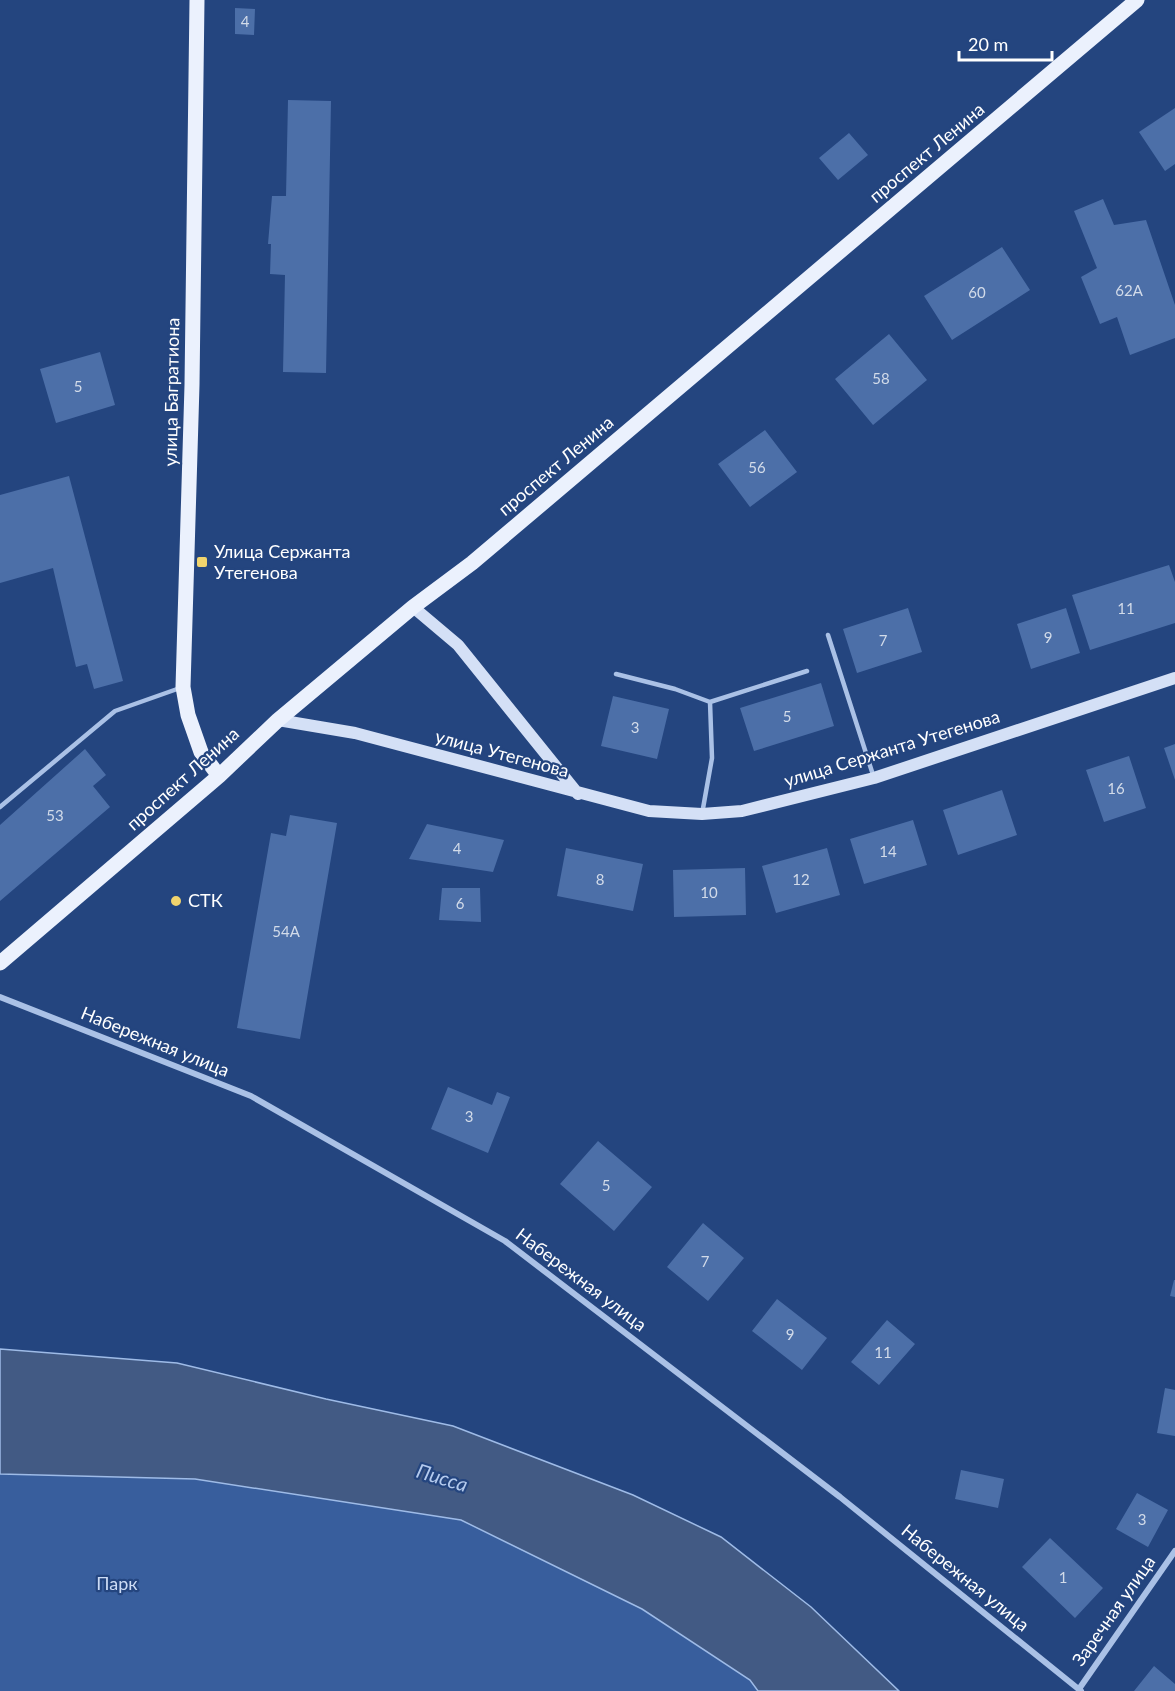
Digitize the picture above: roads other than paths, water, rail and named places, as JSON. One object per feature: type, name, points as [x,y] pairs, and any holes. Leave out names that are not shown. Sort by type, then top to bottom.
[{"type":"main road","name":"улица Багратиона","points":[[197,0],[192,385],[183,687],[188,715],[201,752],[219,776]]},
{"type":"main road","name":"проспект Ленина","points":[[0,963],[219,776],[278,720],[413,607],[481,555],[1137,0]]},
{"type":"main road","name":"улица Утегенова","points":[[413,607],[458,645],[578,794]]},
{"type":"main road","name":"улица Сержанта Утегенова","points":[[578,794],[649,811],[702,814],[742,810],[874,778],[1175,678]]},
{"type":"main road","name":"улица Утегенова","points":[[278,720],[355,733],[578,794]]},
{"type":"street","name":"Набережная улица","points":[[0,997],[251,1096],[505,1241],[840,1497],[1080,1690]]},
{"type":"street","name":"Заречная улица","points":[[1080,1690],[1175,1551]]},
{"type":"lane","points":[[828,635],[874,778]]},
{"type":"lane","points":[[616,674],[675,689],[710,702],[807,671]]},
{"type":"lane","points":[[0,807],[115,711],[183,687]]},
{"type":"lane","points":[[702,814],[712,759],[710,702]]},
{"type":"water","name":"Писса","points":[[0,1349],[177,1363],[326,1399],[453,1426],[633,1495],[721,1537],[811,1607],[899,1691],[758,1691],[750,1680],[642,1609],[461,1520],[195,1479],[0,1474]]},
{"type":"place","name":"Улица Сержанта Утегенова","points":[[202,562]]},
{"type":"place","name":"СТК","points":[[176,901]]},
{"type":"park label","name":"Парк","points":[[117,1584]]}]
